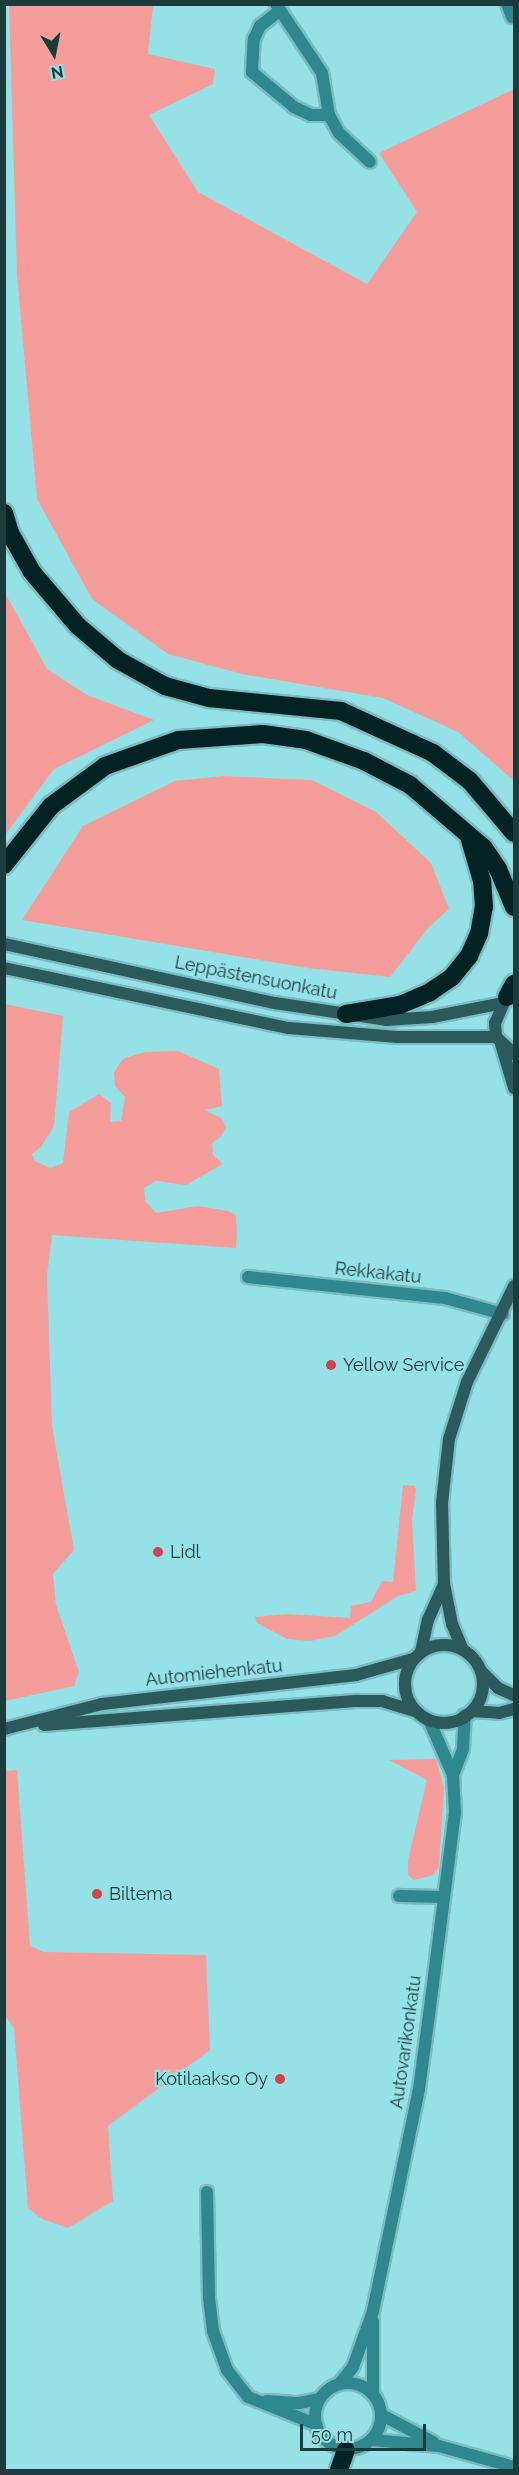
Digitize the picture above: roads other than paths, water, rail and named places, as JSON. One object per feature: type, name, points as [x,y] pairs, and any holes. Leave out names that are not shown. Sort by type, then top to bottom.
[{"type":"highway","points":[[4,513],[10,533],[32,572],[78,626],[118,660],[165,686],[210,698],[341,711],[433,753],[470,781],[514,833]]},
{"type":"highway","points":[[4,865],[51,806],[105,766],[142,751],[218,735],[263,734],[306,740],[364,761],[410,785],[465,830],[498,868],[514,907]]},
{"type":"highway","points":[[346,1014],[400,1005],[430,992],[452,977],[469,956],[479,934],[484,907],[482,881],[465,830]]},
{"type":"highway","points":[[339,2470],[346,2450]]},
{"type":"main road","name":"Leppästensuonkatu","points":[[4,944],[275,1003],[386,1020],[432,1017],[510,994]]},
{"type":"main road","points":[[4,968],[289,1028],[398,1038],[498,1041],[514,1054]]},
{"type":"main road","points":[[510,994],[495,1023],[498,1041],[514,1088]]},
{"type":"main road","points":[[514,1286],[503,1314],[467,1382],[449,1439],[442,1515],[444,1584],[452,1624],[463,1650],[480,1671],[498,1688],[514,1695]]},
{"type":"main road","points":[[444,1584],[428,1620],[417,1656],[407,1669],[405,1691],[415,1711],[429,1720],[455,1721],[468,1713],[481,1695],[480,1671]]},
{"type":"main road","points":[[417,1656],[442,1645],[463,1650]]},
{"type":"main road","name":"Automiehenkatu","points":[[4,1729],[102,1704],[356,1675],[417,1656]]},
{"type":"main road","name":"Automiehenkatu","points":[[19,1726],[358,1701],[382,1701],[415,1711]]},
{"type":"main road","points":[[468,1713],[499,1713],[514,1709]]},
{"type":"street","points":[[507,4],[513,17]]},
{"type":"street","points":[[330,115],[311,115],[294,107],[252,72],[254,39],[260,26],[277,8],[322,73],[330,115],[339,133],[369,162]]},
{"type":"street","name":"Rekkakatu","points":[[248,1277],[454,1300],[503,1314]]},
{"type":"street","name":"Autovarikonkatu","points":[[340,2383],[353,2367],[373,2311],[419,2089],[454,1822],[453,1775],[463,1749],[468,1713]]},
{"type":"street","name":"Autovarikonkatu","points":[[429,1720],[453,1775]]},
{"type":"street","points":[[399,1896],[444,1897]]},
{"type":"street","points":[[207,2192],[208,2298],[213,2331],[236,2385],[248,2397],[315,2424],[326,2442],[346,2450],[372,2440],[439,2446],[514,2467]]},
{"type":"street","name":"Autovarikonkatu","points":[[373,2311],[374,2394]]},
{"type":"street","points":[[258,2401],[299,2403],[319,2399],[340,2383],[355,2383],[374,2394],[382,2415],[439,2446]]},
{"type":"street","points":[[315,2424],[319,2399]]},
{"type":"street","points":[[372,2440],[382,2415]]},
{"type":"place","name":"Yellow Service","points":[[331,1365]]},
{"type":"place","name":"Lidl","points":[[158,1552]]},
{"type":"place","name":"Biltema","points":[[97,1894]]},
{"type":"place","name":"Kotilaakso Oy","points":[[280,2079]]}]
